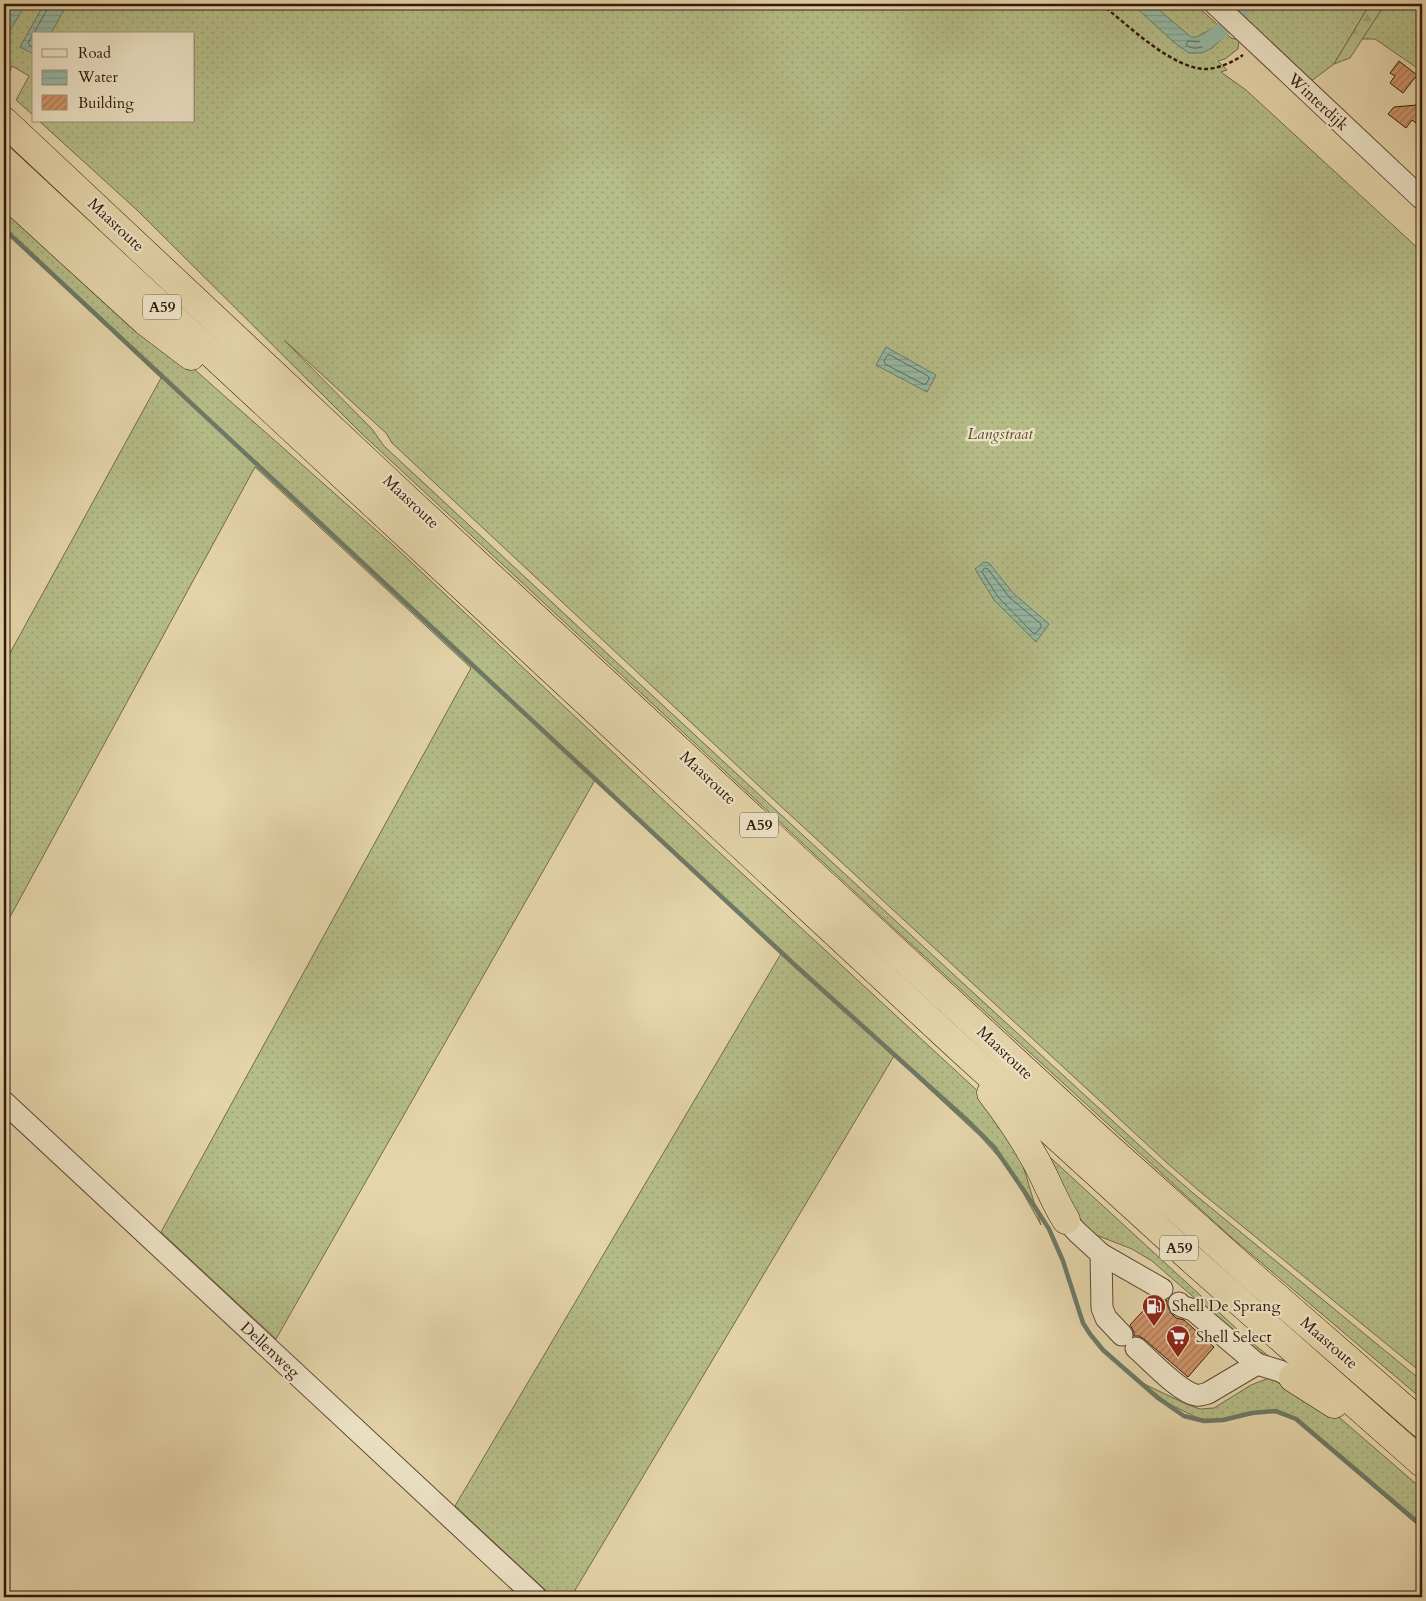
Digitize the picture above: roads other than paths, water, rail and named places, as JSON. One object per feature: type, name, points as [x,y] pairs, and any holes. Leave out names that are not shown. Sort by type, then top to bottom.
[{"type":"highway","name":"Maasroute","points":[[4,121],[439,529],[1078,1119],[1250,1274],[1422,1424]]},
{"type":"highway","name":"Maasroute","points":[[4,161],[953,1042],[1190,1258],[1415,1457]]},
{"type":"highway","name":"A59","points":[[4,192],[145,321],[320,454]]},
{"type":"highway","name":"A59","points":[[953,1042],[1024,1139],[1056,1204],[1066,1220]]},
{"type":"highway","name":"A59","points":[[1294,1378],[1415,1457]]},
{"type":"street","name":"Winterdijk","points":[[1218,6],[1422,199]]},
{"type":"street","name":"Dellenweg","points":[[4,1102],[536,1597]]},
{"type":"street","name":"A59","points":[[1066,1220],[1101,1254],[1162,1289]]},
{"type":"street","points":[[1101,1254],[1102,1308],[1106,1318],[1181,1388],[1190,1394],[1199,1396],[1208,1393],[1257,1364]]},
{"type":"street","name":"A59","points":[[1178,1303],[1193,1310],[1257,1364],[1294,1378]]},
{"type":"water","points":[[4,4],[26,4],[4,40]]},
{"type":"water","points":[[44,4],[67,4],[52,32],[32,32],[32,53],[20,47]]},
{"type":"water","points":[[1132,4],[1152,4],[1191,37],[1197,37],[1218,25],[1227,34],[1212,48],[1202,53],[1189,53],[1176,44]]},
{"type":"water","points":[[886,347],[936,375],[927,392],[876,365]]},
{"type":"water","points":[[984,562],[989,563],[1013,593],[1049,624],[1036,642],[994,600],[975,569]]},
{"type":"waterway","points":[[1207,41],[1222,30],[1247,4]]},
{"type":"waterway","points":[[4,229],[796,966],[969,1122],[994,1147],[1049,1229],[1063,1261],[1083,1323],[1103,1350],[1158,1398],[1184,1416],[1204,1421],[1223,1420],[1252,1413],[1276,1411],[1296,1419],[1422,1526]]},
{"type":"place","name":"Shell De Sprang","points":[[1154,1327]]},
{"type":"place","name":"Shell Select","points":[[1178,1358]]},
{"type":"park label","name":"Langstraat","points":[[1000,434]]}]
